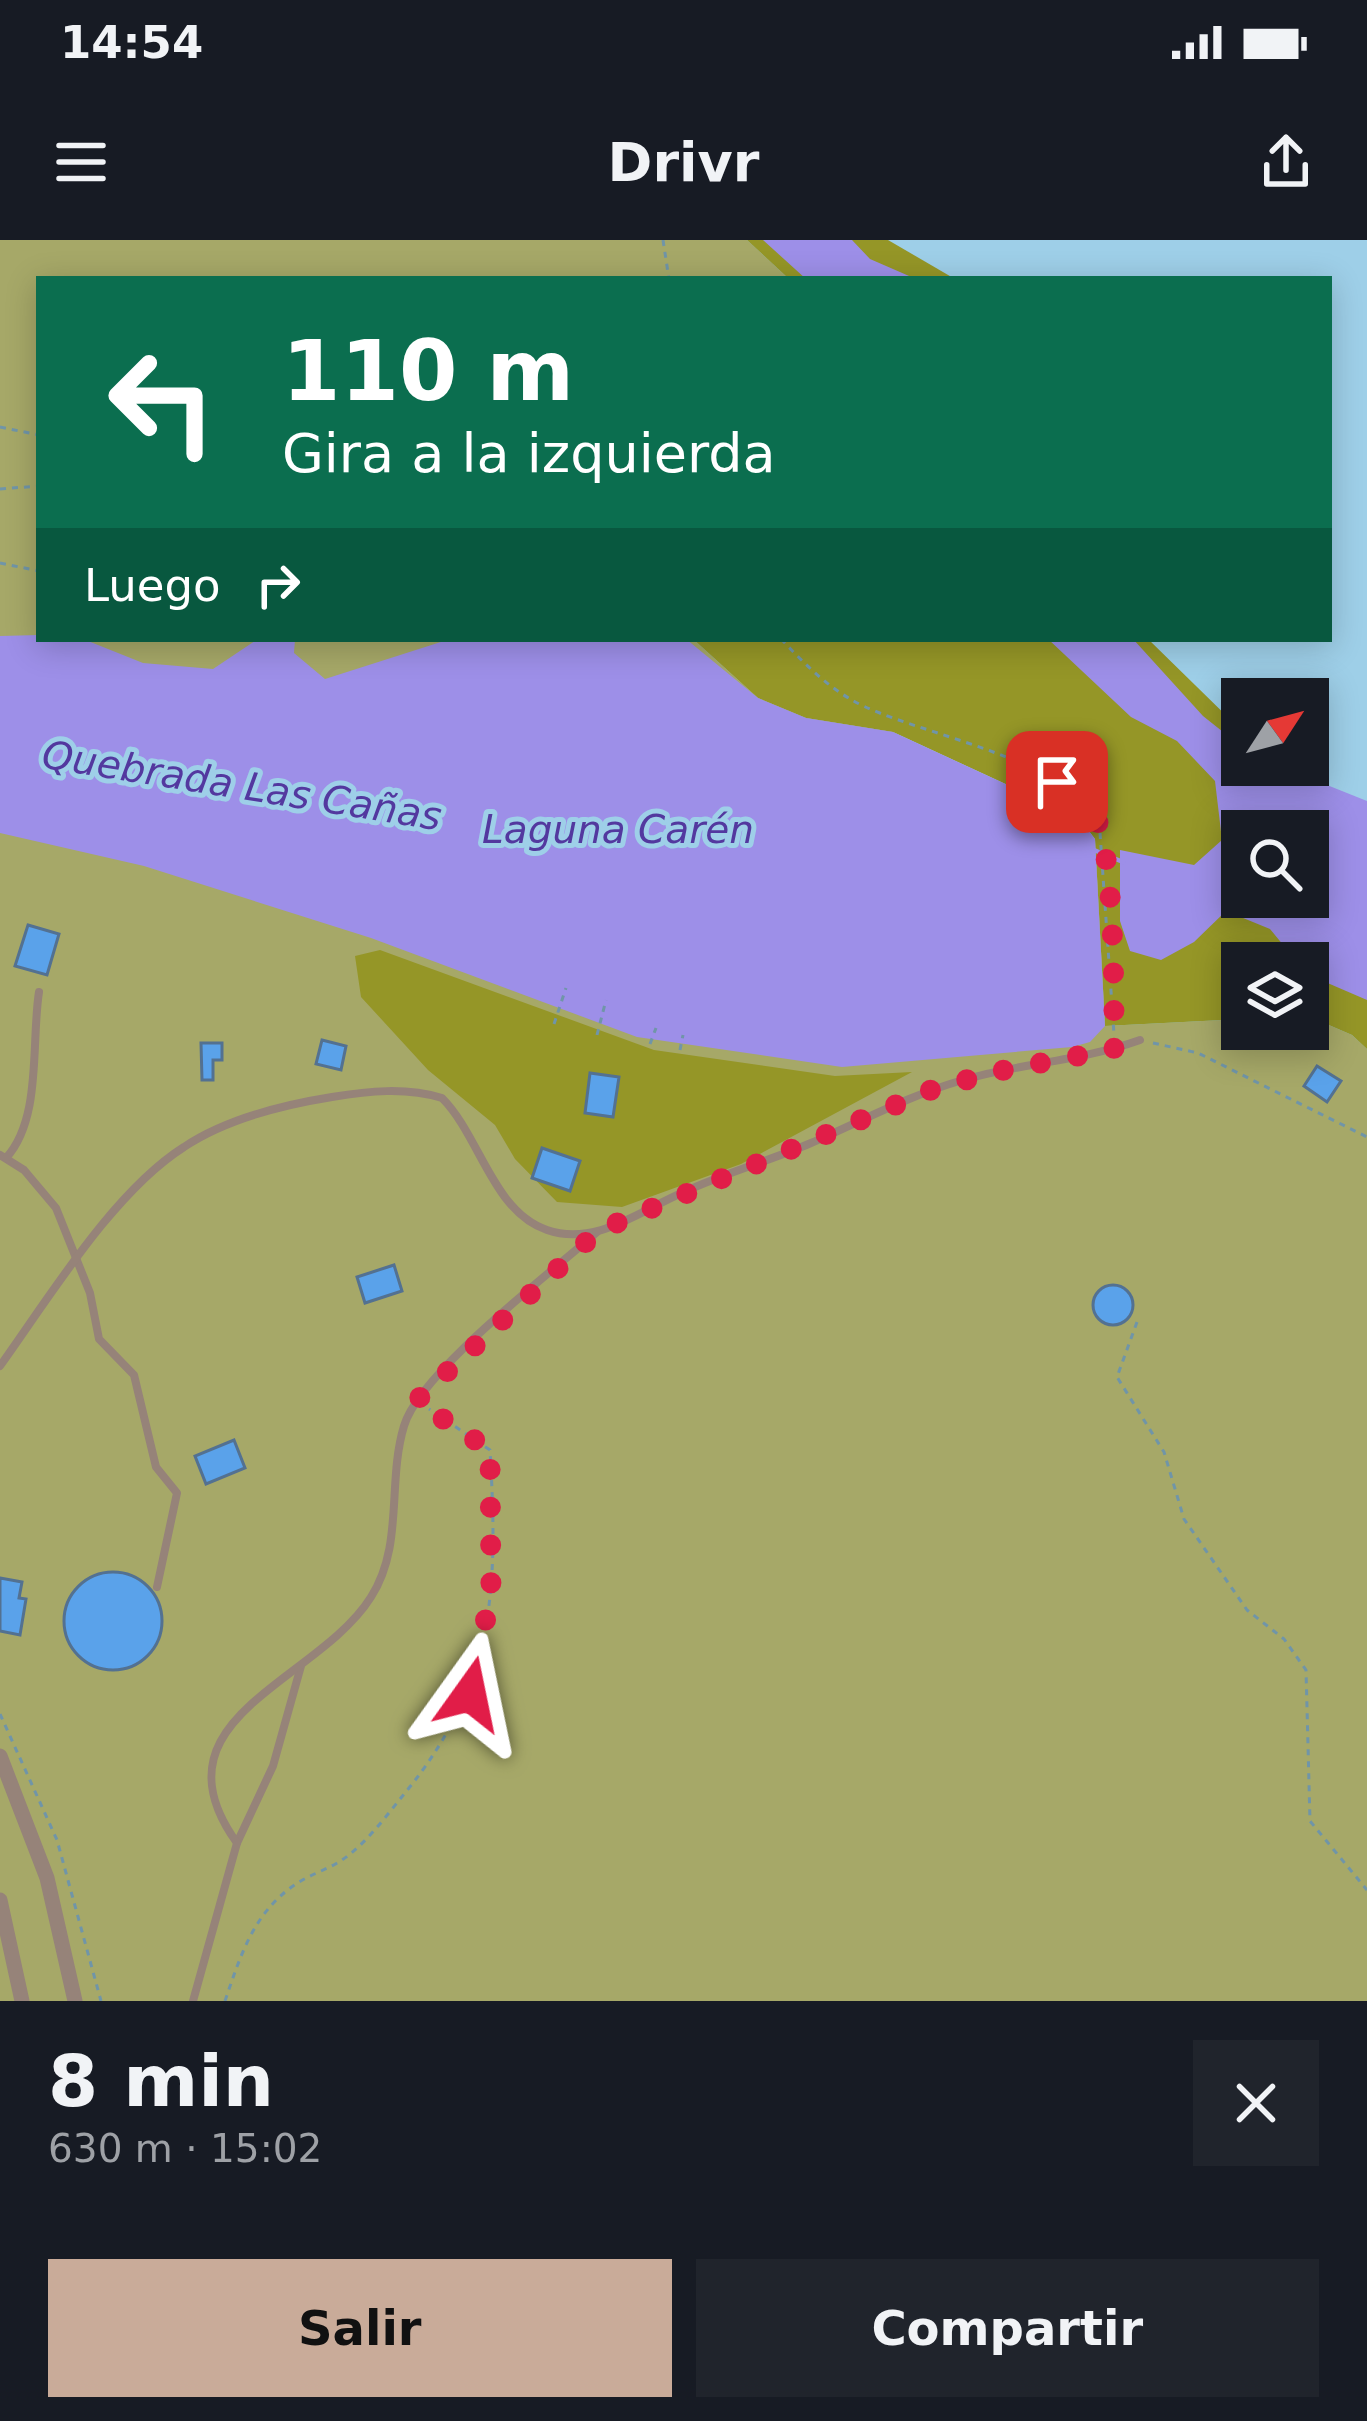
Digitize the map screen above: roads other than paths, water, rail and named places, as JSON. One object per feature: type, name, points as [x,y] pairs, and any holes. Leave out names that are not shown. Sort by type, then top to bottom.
[{"type":"street","points":[[0,1756],[47,1878],[75,2001]]},
{"type":"street","points":[[0,1900],[22,2001]]},
{"type":"lane","points":[[39,992],[27,1116],[22,1135],[3,1157],[24,1170],[56,1208],[90,1293],[99,1339],[134,1375],[156,1467],[177,1492],[157,1587]]},
{"type":"lane","points":[[0,1366],[133,1193],[181,1148],[209,1132],[316,1100],[377,1092],[442,1098],[469,1130],[507,1199],[526,1219],[560,1233],[598,1231],[931,1090],[1140,1040]]},
{"type":"lane","points":[[237,1843],[216,1814],[206,1782],[221,1742],[264,1691],[302,1664],[371,1597],[390,1551],[398,1450],[416,1401],[598,1231]]},
{"type":"lane","points":[[193,2001],[237,1843],[273,1766],[302,1664]]},
{"type":"water","points":[[763,240],[852,240],[870,259],[909,276],[803,276]]},
{"type":"water","name":"Laguna Carén","points":[[36,635],[36,642],[90,642],[143,663],[213,669],[254,642],[295,642],[294,653],[325,679],[441,642],[690,642],[758,698],[806,718],[893,732],[1079,818],[1095,839],[1105,1026],[1090,1042],[1072,1047],[842,1067],[637,1037],[371,938],[144,866],[0,833],[0,636]]},
{"type":"water","points":[[1051,642],[1136,642],[1221,730],[1221,786],[1329,786],[1367,801],[1367,1000],[1329,984],[1329,942],[1281,942],[1270,929],[1243,918],[1329,918],[1329,810],[1221,810],[1221,832],[1215,781],[1177,741],[1131,717]]},
{"type":"water","points":[[1221,841],[1221,916],[1194,942],[1161,960],[1130,951],[1120,921],[1120,850],[1194,865]]},
{"type":"waterway","name":"Quebrada Las Cañas","points":[[1094,850],[1123,862]]}]
